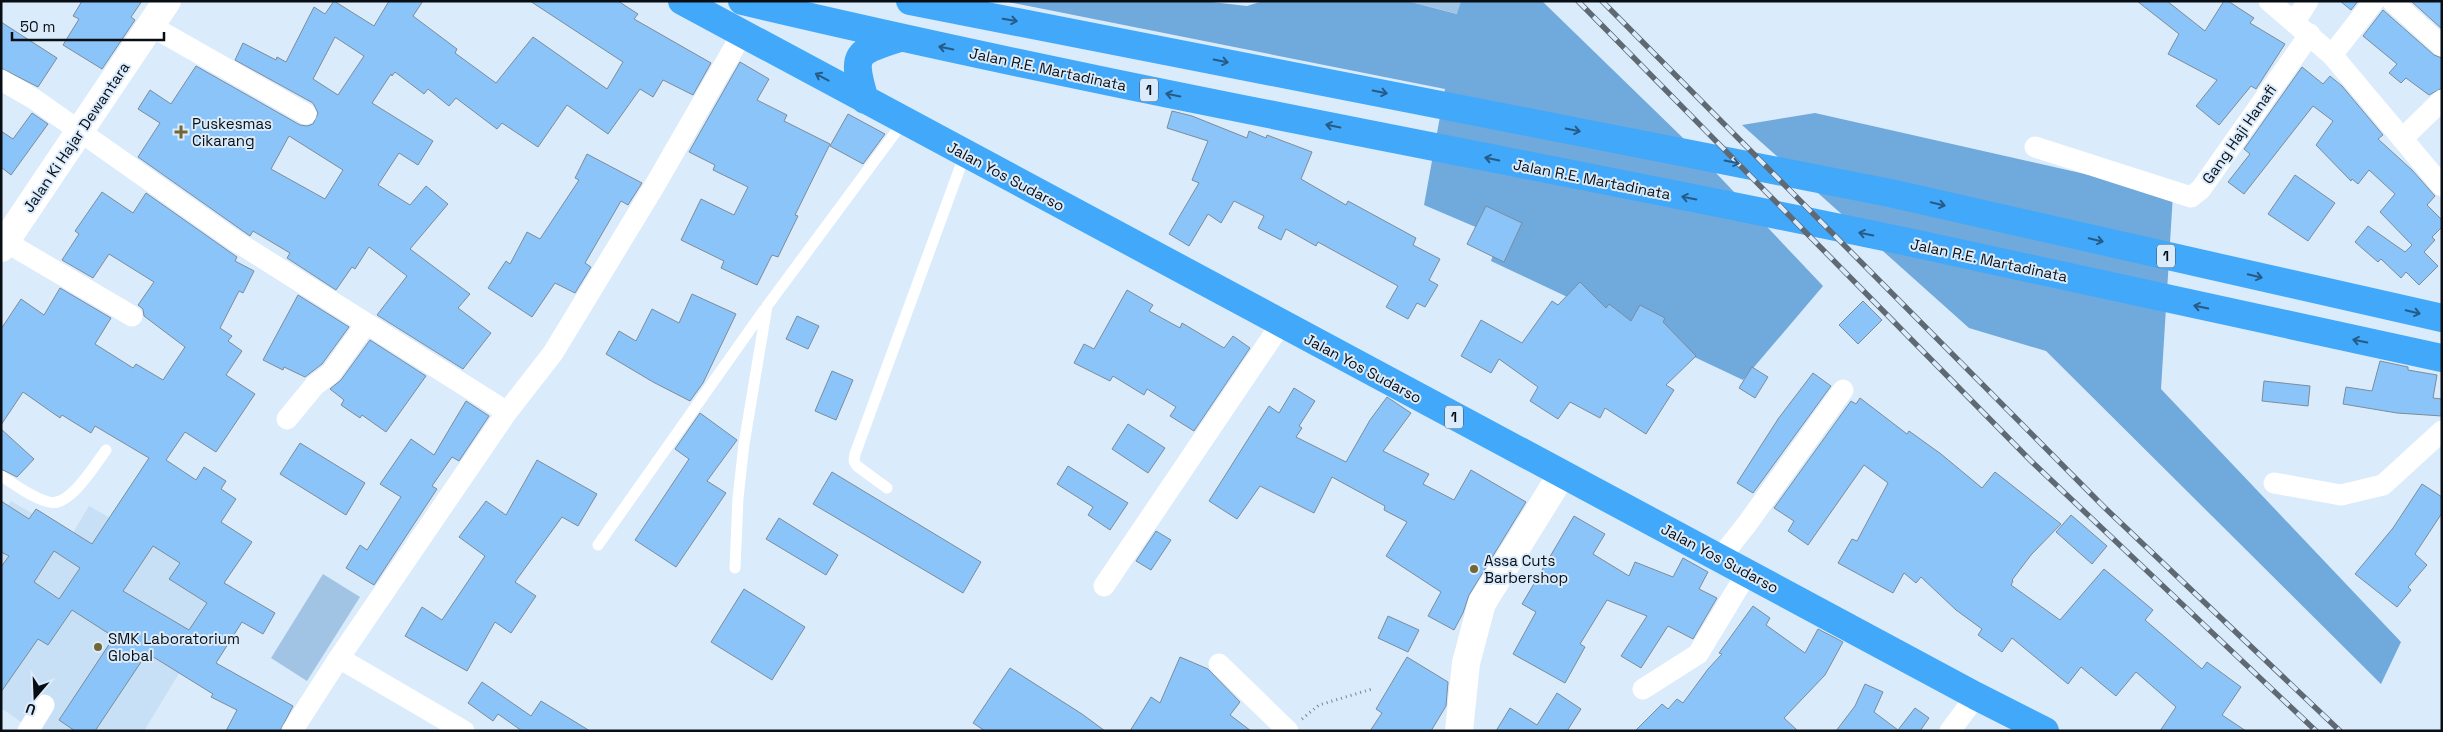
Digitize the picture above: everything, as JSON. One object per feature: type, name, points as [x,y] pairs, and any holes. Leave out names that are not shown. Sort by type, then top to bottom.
[{"type":"highway","name":"Jalan Yos Sudarso","points":[[682,1],[1281,324],[1976,696],[2045,731]]},
{"type":"highway","name":"Jalan R.E. Martadinata","points":[[742,1],[900,38],[1134,88],[1913,243],[2442,358]]},
{"type":"highway","name":"1","points":[[910,1],[1890,193],[2442,318]]},
{"type":"highway","points":[[865,100],[856,70],[860,57],[870,48],[900,38]]},
{"type":"main road","name":"Jalan Ki Hajar Dewantara","points":[[4,245],[167,1]]},
{"type":"main road","points":[[1458,731],[1466,663],[1482,603],[1562,474]]},
{"type":"street","points":[[2270,1],[2332,55],[2442,186]]},
{"type":"street","points":[[2302,28],[2308,1]]},
{"type":"street","points":[[2332,55],[2374,1]]},
{"type":"street","points":[[2392,1],[2442,46]]},
{"type":"street","points":[[151,26],[306,114]]},
{"type":"street","name":"Gang Haji Hanafi","points":[[2035,148],[2191,197],[2200,189],[2249,118],[2302,28]]},
{"type":"street","points":[[292,731],[339,658],[507,412],[553,353],[598,281],[742,34]]},
{"type":"street","points":[[1,80],[34,99],[234,240],[507,412]]},
{"type":"street","points":[[2402,139],[2442,100]]},
{"type":"street","points":[[4,245],[132,316]]},
{"type":"street","points":[[287,419],[315,385],[331,373],[366,324]]},
{"type":"street","points":[[1104,586],[1281,324]]},
{"type":"street","points":[[1720,558],[1747,524],[1843,390]]},
{"type":"street","points":[[2274,483],[2342,495],[2383,485],[2442,431]]},
{"type":"street","points":[[1643,689],[1698,654],[1747,573]]},
{"type":"street","points":[[339,658],[464,731]]},
{"type":"street","points":[[1219,664],[1292,728]]},
{"type":"street","points":[[1950,731],[1976,696]]},
{"type":"street","points":[[28,731],[44,705]]},
{"type":"lane","points":[[598,545],[767,306],[904,121]]},
{"type":"lane","points":[[887,488],[857,466],[854,461],[855,454],[965,154]]},
{"type":"lane","points":[[735,568],[738,498],[744,444],[767,306]]},
{"type":"lane","points":[[1,476],[36,497],[51,503],[64,501],[73,493],[106,450]]},
{"type":"path","points":[[1292,728],[1319,705],[1372,689]]},
{"type":"shaded area","points":[[1003,1],[1203,1],[1247,6],[1263,1],[1407,1],[1457,14],[1461,1],[1542,1],[1681,136],[1823,286],[1743,380],[1491,261],[1499,237],[1424,205],[1445,89]]},
{"type":"shaded area","points":[[1407,1],[1461,1],[1458,14]]},
{"type":"shaded area","points":[[1815,113],[2173,194],[2161,389],[2401,642],[2381,684],[2046,351],[1969,328],[1742,125]]},
{"type":"shaded area","name":"SMK Laboratorium Global","points":[[11,501],[71,536],[89,506],[232,586],[144,731],[34,731],[1,708],[1,518]]},
{"type":"shaded area","points":[[323,574],[360,597],[307,681],[271,658]]},
{"type":"building","points":[[82,1],[142,1],[131,17],[135,20],[102,69],[63,45],[79,19],[73,16]]},
{"type":"building","points":[[334,1],[374,26],[389,1],[423,1],[413,16],[457,49],[455,53],[496,83],[533,37],[607,89],[623,62],[530,1],[618,1],[638,14],[634,19],[711,63],[693,95],[663,80],[653,97],[640,89],[608,134],[567,105],[538,147],[502,123],[497,129],[456,98],[449,106],[428,89],[424,94],[395,72],[392,76],[391,74],[372,103],[433,141],[418,165],[399,153],[378,185],[410,205],[426,186],[448,204],[410,249],[470,294],[458,308],[491,333],[463,369],[377,315],[407,276],[369,247],[355,269],[352,267],[336,290],[287,258],[290,253],[253,231],[250,236],[138,157],[160,123],[138,109],[150,90],[171,104],[196,66],[300,125],[307,126],[313,124],[318,113],[313,103],[235,60],[243,43],[276,60],[277,57],[286,62],[314,7],[325,14]],"holes":[[[335,37],[364,56],[338,95],[313,79]],[[289,136],[343,170],[325,199],[271,169]]]},
{"type":"building","points":[[2137,1],[2167,1],[2205,31],[2224,1],[2228,1],[2254,18],[2250,23],[2285,44],[2256,89],[2251,86],[2219,125],[2196,106],[2217,80],[2168,54],[2179,34]]},
{"type":"building","points":[[2340,1],[2358,1],[2351,10]]},
{"type":"building","points":[[2411,1],[2442,1],[2442,29]]},
{"type":"building","points":[[2383,10],[2434,55],[2442,58],[2442,88],[2429,95],[2406,78],[2401,83],[2389,73],[2397,64],[2363,36]]},
{"type":"building","points":[[1,22],[57,58],[38,87],[1,68]]},
{"type":"building","points":[[740,62],[769,79],[757,100],[787,115],[784,121],[830,144],[795,215],[798,216],[778,257],[772,255],[757,285],[721,268],[724,261],[681,240],[701,199],[734,215],[748,187],[713,170],[715,165],[689,152]]},
{"type":"building","points":[[2302,67],[2323,84],[2330,76],[2342,86],[2383,135],[2378,139],[2412,170],[2435,196],[2427,205],[2442,220],[2442,227],[2432,237],[2435,240],[2424,252],[2438,266],[2419,285],[2406,272],[2401,278],[2381,259],[2378,262],[2355,242],[2368,226],[2405,252],[2412,245],[2380,212],[2395,194],[2369,170],[2358,184],[2352,179],[2351,181],[2316,145],[2333,121],[2313,106],[2244,194],[2228,182],[2250,154],[2244,149]]},
{"type":"building","points":[[1172,111],[1192,116],[1247,138],[1249,131],[1266,138],[1267,135],[1312,152],[1301,179],[1346,205],[1348,201],[1416,238],[1413,245],[1440,259],[1429,280],[1438,285],[1425,307],[1417,303],[1408,319],[1386,307],[1398,286],[1318,242],[1316,246],[1286,229],[1281,240],[1258,228],[1264,216],[1234,201],[1221,223],[1208,214],[1189,246],[1169,234],[1199,183],[1192,180],[1208,141],[1167,128]]},
{"type":"building","points":[[32,113],[48,124],[11,175],[1,167],[1,131],[13,139]]},
{"type":"building","points":[[848,114],[885,134],[863,164],[830,146]]},
{"type":"building","points":[[587,154],[642,183],[628,205],[621,201],[585,263],[591,267],[575,293],[555,283],[532,317],[488,288],[506,261],[510,264],[527,232],[540,239],[579,180],[575,178]]},
{"type":"building","points":[[2295,175],[2335,203],[2308,241],[2268,214]]},
{"type":"building","points":[[102,192],[133,213],[146,193],[237,257],[235,261],[254,271],[243,293],[239,291],[220,328],[232,336],[228,341],[242,351],[226,375],[255,394],[216,452],[185,432],[166,460],[196,480],[204,467],[226,481],[221,489],[236,499],[221,522],[252,542],[224,583],[275,613],[263,634],[242,622],[216,663],[293,706],[280,731],[226,731],[237,710],[211,697],[213,694],[147,653],[95,731],[75,731],[59,720],[114,637],[72,610],[48,645],[38,639],[1,692],[1,567],[9,556],[1,552],[1,501],[29,519],[36,509],[92,544],[149,458],[95,426],[91,433],[62,415],[60,418],[23,392],[1,425],[1,329],[21,299],[44,315],[60,288],[111,318],[95,344],[133,368],[136,364],[163,380],[185,347],[144,316],[143,309],[138,305],[154,282],[109,254],[93,278],[62,260],[79,234],[75,231]],"holes":[[[153,546],[180,563],[169,579],[207,603],[189,630],[123,591]],[[54,551],[80,568],[59,599],[34,582]]]},
{"type":"building","points":[[1486,206],[1522,223],[1504,262],[1467,244]]},
{"type":"building","points":[[1580,282],[1606,308],[1609,304],[1631,321],[1640,305],[1665,318],[1663,322],[1696,356],[1666,385],[1674,390],[1646,434],[1605,408],[1600,418],[1570,402],[1558,419],[1530,401],[1538,387],[1499,359],[1491,373],[1461,356],[1481,320],[1522,343],[1552,301],[1558,305]]},
{"type":"building","points":[[1127,290],[1153,305],[1149,311],[1180,328],[1182,323],[1224,348],[1233,336],[1250,348],[1194,431],[1170,416],[1176,407],[1147,389],[1144,395],[1113,376],[1110,381],[1074,363],[1084,344],[1094,349]]},
{"type":"building","points":[[692,294],[736,314],[703,383],[690,401],[606,354],[619,331],[636,341],[652,309],[679,323]]},
{"type":"building","points":[[298,295],[349,327],[322,364],[305,377],[284,367],[283,370],[263,360]]},
{"type":"building","points":[[1863,301],[1882,320],[1858,344],[1839,325]]},
{"type":"building","points":[[797,316],[819,326],[808,349],[786,339]]},
{"type":"building","points":[[370,340],[426,376],[386,432],[362,415],[360,418],[341,405],[344,400],[330,389],[341,380]]},
{"type":"building","points":[[2380,361],[2408,367],[2408,370],[2437,375],[2433,398],[2442,399],[2442,416],[2397,413],[2343,404],[2346,387],[2372,391]]},
{"type":"building","points":[[1752,367],[1768,377],[1755,398],[1739,388]]},
{"type":"building","points":[[832,371],[853,380],[836,420],[815,411]]},
{"type":"building","points":[[1813,373],[1831,386],[1753,493],[1737,483],[1778,419]]},
{"type":"building","points":[[2264,381],[2310,386],[2308,406],[2262,401]]},
{"type":"building","points":[[1294,388],[1315,401],[1299,426],[1302,428],[1296,437],[1346,462],[1370,420],[1387,397],[1411,413],[1383,451],[1429,474],[1423,484],[1454,500],[1471,470],[1526,502],[1469,595],[1463,613],[1454,630],[1428,616],[1441,592],[1386,556],[1407,522],[1384,510],[1385,506],[1332,477],[1314,513],[1260,486],[1237,519],[1209,501],[1269,406],[1279,413]]},
{"type":"building","points":[[1860,398],[1907,434],[1909,431],[1941,454],[1982,488],[1995,472],[2061,524],[2031,555],[2012,580],[2011,585],[2060,620],[2104,569],[2153,610],[2145,620],[2202,669],[2207,662],[2241,687],[2222,715],[2246,731],[2160,731],[2176,707],[2136,672],[2116,696],[2081,667],[2068,684],[2012,638],[2002,652],[1978,635],[1982,629],[1956,610],[1921,577],[1916,583],[1904,573],[1893,593],[1838,563],[1852,539],[1857,541],[1888,483],[1864,465],[1808,545],[1788,531],[1794,521],[1774,508],[1851,401],[1856,404]]},
{"type":"building","points":[[466,401],[489,416],[459,461],[452,457],[432,486],[437,489],[374,585],[346,568],[360,545],[367,550],[401,497],[380,484],[411,439],[434,455]]},
{"type":"building","points":[[700,413],[737,440],[707,481],[726,493],[676,567],[635,540],[689,459],[675,449]]},
{"type":"building","points":[[1128,424],[1165,448],[1148,473],[1112,449]]},
{"type":"building","points":[[1,429],[34,459],[17,477],[1,469]]},
{"type":"building","points":[[300,443],[365,483],[346,515],[280,474]]},
{"type":"building","points":[[537,460],[597,494],[578,526],[562,517],[515,582],[536,596],[511,633],[495,622],[467,671],[405,636],[422,607],[442,620],[485,556],[459,537],[486,501],[506,515]]},
{"type":"building","points":[[1068,466],[1128,503],[1110,530],[1088,515],[1093,507],[1057,484]]},
{"type":"building","points":[[832,472],[981,562],[963,593],[813,504]]},
{"type":"building","points":[[2422,484],[2442,497],[2442,513],[2415,554],[2427,565],[2408,587],[2411,590],[2397,607],[2355,574],[2393,528]]},
{"type":"building","points":[[2071,515],[2107,546],[2092,564],[2056,532]]},
{"type":"building","points":[[1574,516],[1605,534],[1593,554],[1629,576],[1635,562],[1673,577],[1683,558],[1708,572],[1699,589],[1717,598],[1693,639],[1668,626],[1641,668],[1621,656],[1647,616],[1607,600],[1580,644],[1585,647],[1565,683],[1513,654],[1536,612],[1522,604]]},
{"type":"building","points":[[779,518],[838,555],[826,575],[766,539]]},
{"type":"building","points":[[1156,531],[1171,540],[1151,570],[1136,561]]},
{"type":"building","points":[[744,589],[805,627],[772,680],[711,642]]},
{"type":"building","points":[[1753,606],[1770,618],[1766,625],[1805,653],[1818,629],[1843,642],[1825,675],[1784,718],[1798,731],[1635,731],[1662,704],[1668,709],[1677,699],[1683,703],[1708,669],[1722,654],[1719,653]]},
{"type":"building","points":[[1388,616],[1419,630],[1408,652],[1378,638]]},
{"type":"building","points":[[1180,657],[1208,669],[1240,702],[1230,715],[1251,731],[1130,731],[1151,697],[1160,703]]},
{"type":"building","points":[[1407,657],[1448,682],[1446,706],[1431,731],[1370,731],[1382,713],[1376,709]]},
{"type":"building","points":[[1010,668],[1105,731],[985,731],[973,723]]},
{"type":"building","points":[[482,682],[531,716],[541,701],[590,731],[522,731],[498,714],[493,721],[468,703]]},
{"type":"building","points":[[1865,684],[1883,692],[1874,712],[1898,730],[1915,708],[1929,718],[1920,731],[1836,731],[1855,706]]},
{"type":"building","points":[[1557,693],[1581,709],[1567,731],[1496,731],[1510,708],[1537,725]]},
{"type":"railway","points":[[1578,1],[2031,461],[2316,731]]},
{"type":"railway","points":[[1602,1],[2104,507],[2340,731]]},
{"type":"place","name":"Puskesmas Cikarang","points":[[181,132]]},
{"type":"place","name":"Assa Cuts Barbershop","points":[[1474,569]]},
{"type":"place","name":"SMK Laboratorium Global","points":[[98,647]]}]
